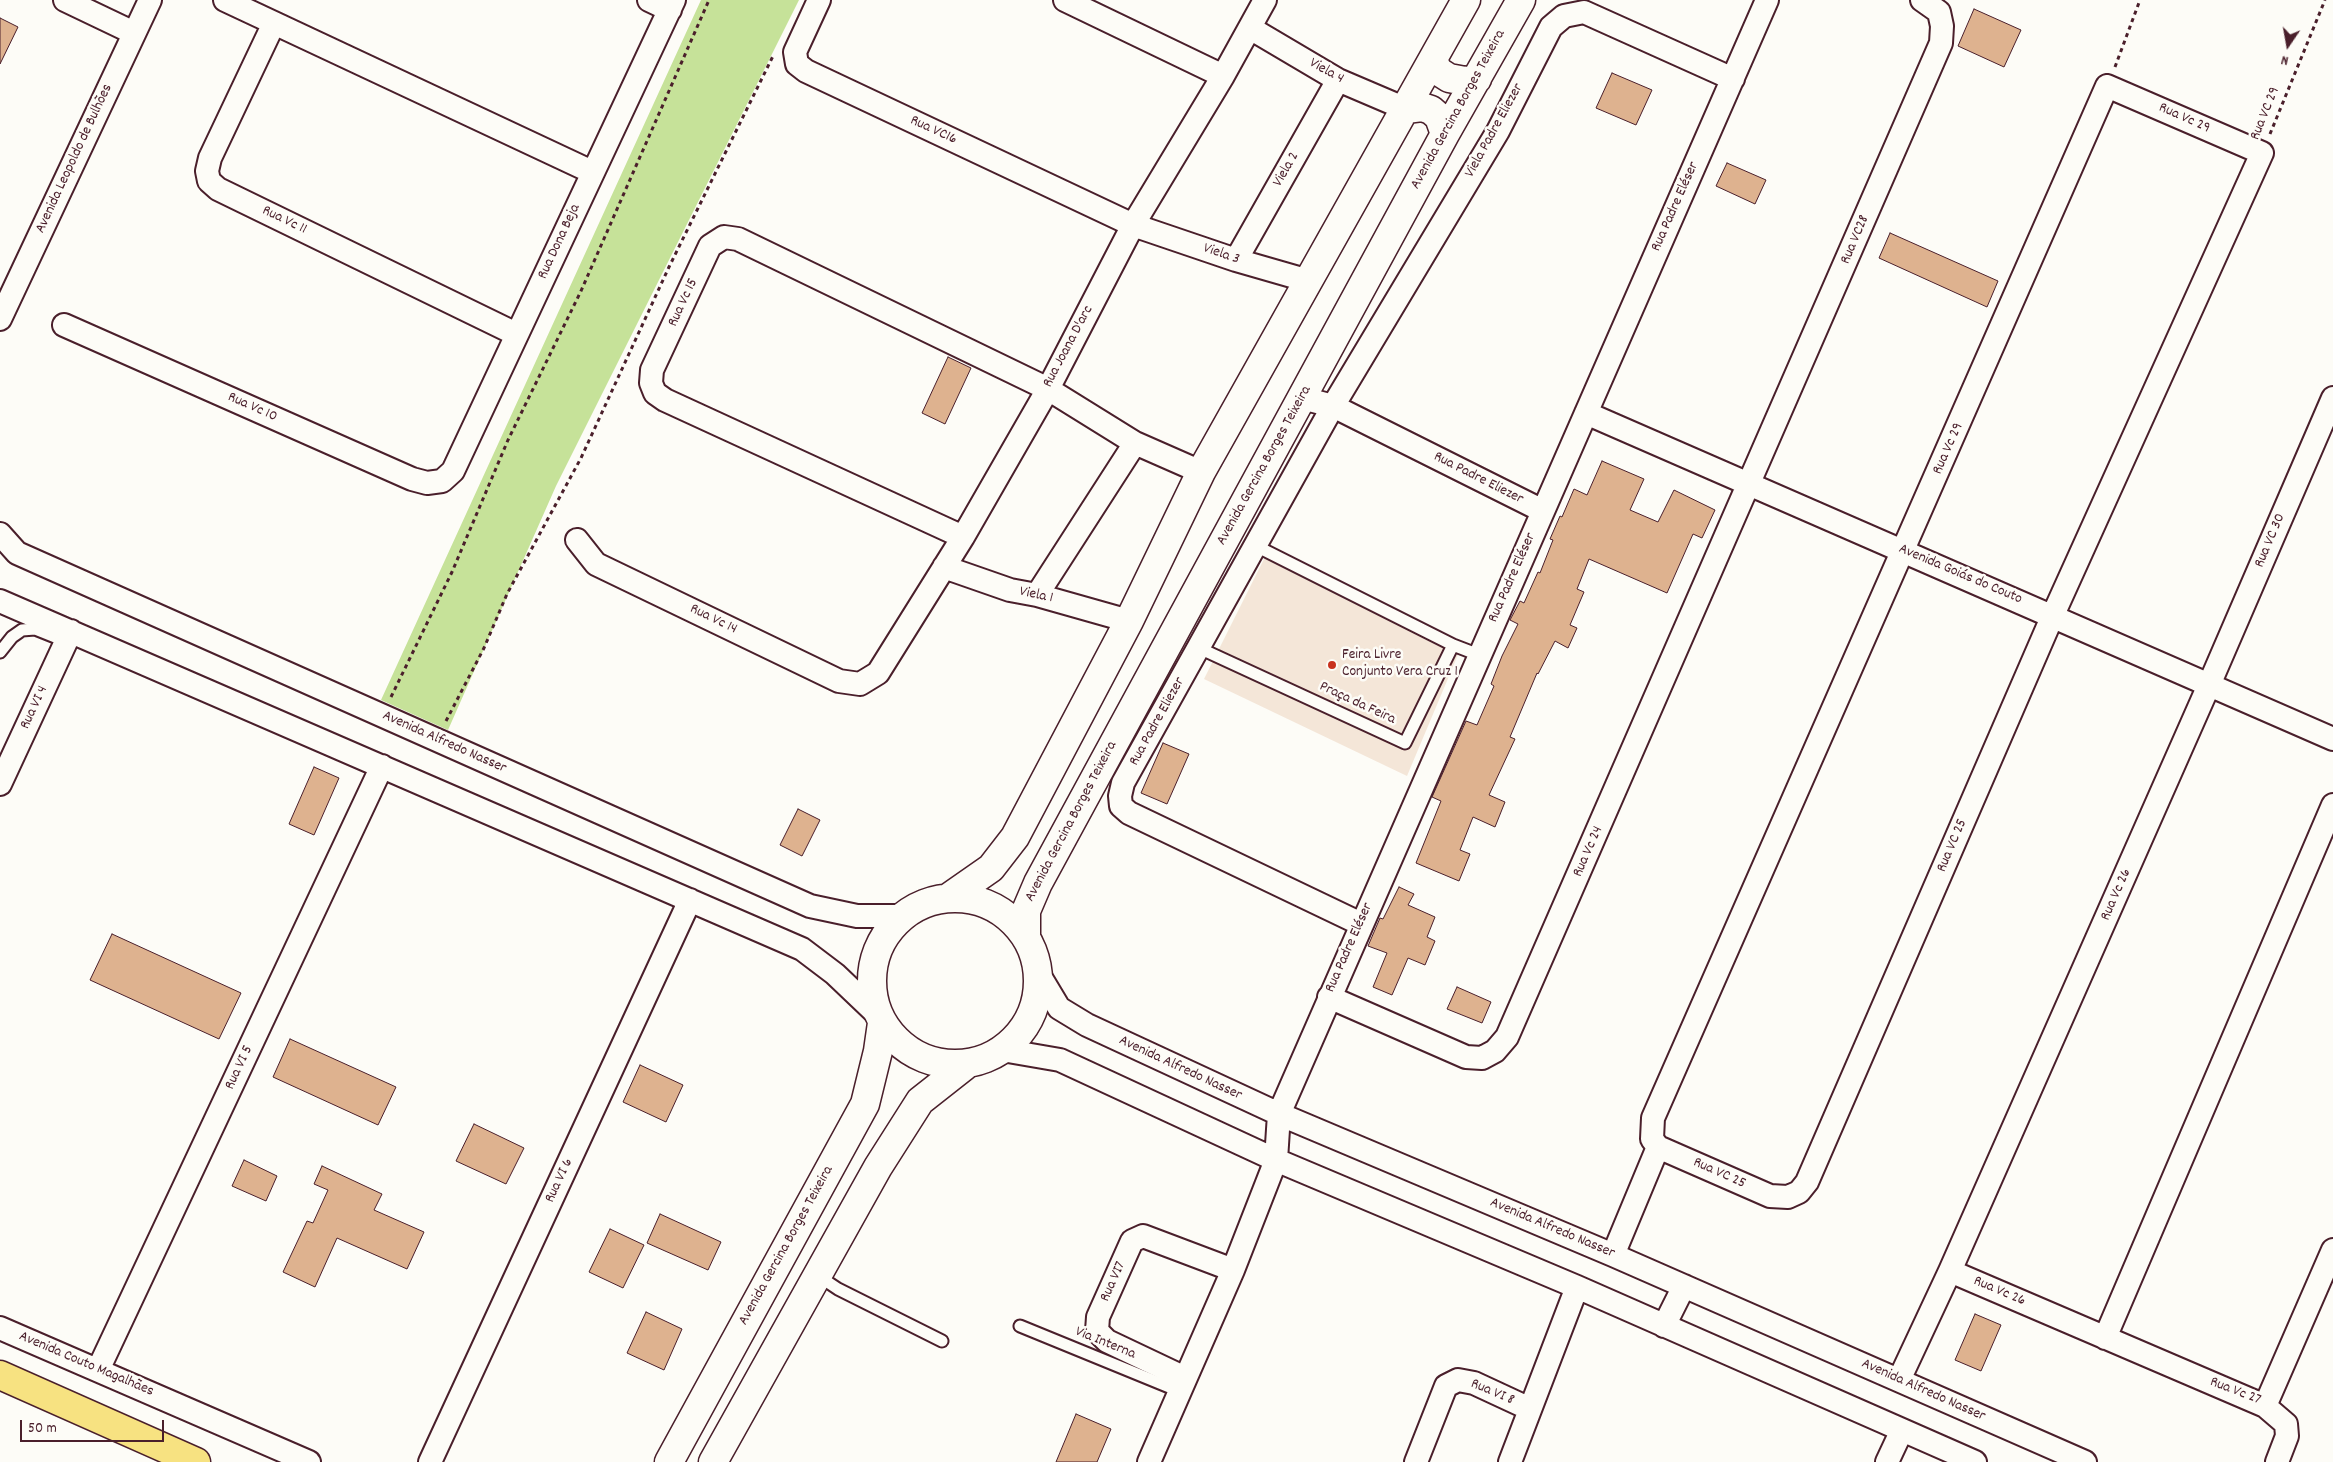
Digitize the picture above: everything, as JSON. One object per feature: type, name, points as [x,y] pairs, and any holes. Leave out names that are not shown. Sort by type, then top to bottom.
[{"type":"main road","points":[[948,898],[991,868],[1014,837],[1129,621],[1201,472],[1466,0]]},
{"type":"main road","name":"Avenida Gercina Borges Teixeira","points":[[1026,937],[1026,911],[1038,883],[1445,134],[1521,0]]},
{"type":"main road","points":[[1432,60],[1438,71],[1449,78],[1465,81],[1477,79]]},
{"type":"main road","points":[[1406,109],[1422,107],[1431,110],[1439,117],[1445,134]]},
{"type":"main road","points":[[948,898],[971,899],[993,906],[1011,919],[1026,937],[1034,954],[1038,973],[1037,995],[1031,1016],[1018,1035],[1002,1050],[985,1059],[967,1064],[942,1064],[918,1056],[897,1042],[880,1018],[871,988],[873,961],[883,936],[901,916],[923,903],[948,898]]},
{"type":"main road","name":"Avenida Gercina Borges Teixeira","points":[[669,1462],[865,1104],[878,1051],[880,1018]]},
{"type":"main road","points":[[713,1462],[878,1167],[920,1102],[967,1064]]},
{"type":"main road","points":[[0,1375],[196,1462]]},
{"type":"street","points":[[65,0],[134,33]]},
{"type":"street","name":"Avenida Leopoldo de Bulhões","points":[[0,319],[150,0]]},
{"type":"street","points":[[225,0],[592,172]]},
{"type":"street","points":[[649,0],[672,5]]},
{"type":"street","name":"Rua VC16","points":[[819,0],[795,52],[797,64],[806,71],[1134,225]]},
{"type":"street","points":[[1065,0],[1223,76]]},
{"type":"street","name":"Rua Joana D'arc","points":[[860,684],[878,673],[963,537],[1048,389],[1134,225],[1223,76],[1265,0]]},
{"type":"street","name":"Rua Padre Eléser","points":[[1276,1160],[1279,1114],[1767,0]]},
{"type":"street","name":"Rua VC28","points":[[1750,484],[1940,43],[1942,26],[1939,12],[1922,0]]},
{"type":"street","name":"Rua Dona Beja","points":[[442,480],[453,471],[672,5]]},
{"type":"street","name":"Viela Padre Eliezer","points":[[1333,406],[1498,131],[1551,27],[1564,16],[1584,12],[1733,79]]},
{"type":"street","name":"Rua Vc 11","points":[[274,23],[210,158],[207,170],[209,181],[218,190],[516,334]]},
{"type":"street","name":"Viela 4","points":[[1250,28],[1338,80],[1406,109]]},
{"type":"street","name":"Viela 2","points":[[1236,260],[1338,80]]},
{"type":"street","name":"Rua Vc 29","points":[[1904,551],[2107,86],[2262,153],[2053,615]]},
{"type":"street","name":"Viela 3","points":[[1134,225],[1236,260],[1309,282]]},
{"type":"street","name":"Rua Vc 15","points":[[963,537],[665,400],[655,392],[651,383],[652,370],[710,246],[724,237],[738,239],[1048,389]]},
{"type":"street","name":"Rua Vc 10","points":[[64,325],[412,479],[427,483],[442,480]]},
{"type":"street","points":[[1048,389],[1135,443],[1201,472]]},
{"type":"street","name":"Rua Padre Eliezer","points":[[1302,398],[1333,406],[1543,511]]},
{"type":"street","name":"Rua VC 30","points":[[2209,685],[2333,398]]},
{"type":"street","name":"Rua Padre Eliezer","points":[[1333,406],[1123,783],[1120,796],[1121,806],[1129,813],[1361,924]]},
{"type":"street","name":"Avenida Goiás do Couto","points":[[1586,413],[2053,615],[2333,739]]},
{"type":"street","points":[[1037,595],[1135,443]]},
{"type":"street","name":"Rua Vc 24","points":[[1329,997],[1466,1057],[1482,1058],[1495,1051],[1507,1037],[1750,484]]},
{"type":"street","name":"Avenida Alfredo Nasser","points":[[0,534],[17,553],[810,906],[857,916],[901,916]]},
{"type":"street","name":"Rua Vc 14","points":[[577,540],[596,564],[839,681],[860,684]]},
{"type":"street","points":[[1613,1255],[1658,1147],[1652,1140],[1653,1118],[1904,551]]},
{"type":"street","name":"Viela 1","points":[[944,567],[1010,590],[1037,595],[1129,621]]},
{"type":"street","points":[[0,601],[69,636],[382,766],[802,949],[836,974],[880,1018]]},
{"type":"street","name":"Rua VC 25","points":[[1658,1147],[1770,1196],[1788,1197],[1799,1192],[1807,1182],[2053,615]]},
{"type":"street","name":"Rua VI 4","points":[[0,784],[69,636]]},
{"type":"street","name":"Rua Vc 26","points":[[2105,1338],[1950,1271],[2209,685]]},
{"type":"street","name":"Rua VI 5","points":[[98,1370],[382,766]]},
{"type":"street","points":[[2105,1338],[2333,805]]},
{"type":"street","name":"Rua VI 6","points":[[430,1462],[690,900]]},
{"type":"street","name":"Avenida Alfredo Nasser","points":[[1038,973],[1059,1008],[1087,1025],[1279,1114],[1613,1255],[2085,1462]]},
{"type":"street","points":[[1002,1050],[1060,1060],[1276,1160],[1577,1287],[1975,1462]]},
{"type":"street","points":[[1149,1462],[1233,1270],[1276,1160]]},
{"type":"street","name":"Rua VI7","points":[[1182,1384],[1107,1341],[1097,1331],[1098,1317],[1101,1309],[1132,1241],[1143,1236],[1233,1270]]},
{"type":"street","name":"Rua Vc 27","points":[[2105,1338],[2265,1406],[2333,1250]]},
{"type":"street","points":[[1899,1380],[1950,1271]]},
{"type":"street","points":[[1664,1326],[1684,1286]]},
{"type":"street","name":"Rua VI 8","points":[[1510,1462],[1577,1287]]},
{"type":"street","name":"Avenida Couto Magalhães","points":[[0,1328],[309,1462]]},
{"type":"street","name":"Rua VI 8","points":[[1416,1462],[1446,1386],[1458,1380],[1474,1383],[1530,1409]]},
{"type":"street","points":[[2265,1406],[2286,1424],[2287,1436],[2277,1462]]},
{"type":"street","points":[[1887,1462],[1902,1430]]},
{"type":"lane","points":[[1254,545],[1453,645],[1480,655]]},
{"type":"lane","points":[[0,652],[12,637],[22,630],[35,629],[69,636]]},
{"type":"lane","name":"Praça da Feira","points":[[1199,648],[1404,742],[1453,645]]},
{"type":"lane","points":[[817,1274],[838,1289],[942,1341]]},
{"type":"lane","name":"Via Interna","points":[[1020,1326],[1182,1384]]},
{"type":"path","points":[[394,701],[391,697],[392,694],[452,572],[508,440],[581,291],[709,0]]},
{"type":"path","points":[[2107,86],[2140,0]]},
{"type":"path","name":"Rua VC 29","points":[[2262,153],[2325,0]]},
{"type":"path","points":[[442,722],[448,719],[484,648],[507,594],[581,458],[669,267],[778,45]]},
{"type":"shaded area","name":"Feira Livre Conjunto Vera Cruz 1","points":[[1265,557],[1460,650],[1407,776],[1204,679]]},
{"type":"green space","points":[[701,0],[799,0],[556,486],[448,730],[381,700]]},
{"type":"building","points":[[1974,9],[2021,30],[2004,67],[1958,46]]},
{"type":"building","points":[[0,18],[18,27],[0,64]]},
{"type":"building","points":[[1612,73],[1652,90],[1636,125],[1596,108]]},
{"type":"building","points":[[1727,163],[1766,180],[1755,204],[1716,186]]},
{"type":"building","points":[[1890,233],[1998,281],[1987,307],[1879,258]]},
{"type":"building","points":[[948,357],[971,368],[945,424],[922,413]]},
{"type":"building","points":[[1602,461],[1644,479],[1630,510],[1658,522],[1674,490],[1715,510],[1702,538],[1693,534],[1667,593],[1589,559],[1577,589],[1584,592],[1570,625],[1577,628],[1568,648],[1555,641],[1537,673],[1510,737],[1515,739],[1489,795],[1505,802],[1495,827],[1473,817],[1460,850],[1470,854],[1459,881],[1416,863],[1441,801],[1432,797],[1466,721],[1477,725],[1494,686],[1491,684],[1502,656],[1518,624],[1510,620],[1520,601],[1524,603],[1538,572],[1540,573],[1553,540],[1550,539],[1560,516],[1562,517],[1574,489],[1587,495]]},
{"type":"building","points":[[1163,743],[1189,754],[1167,804],[1141,793]]},
{"type":"building","points":[[314,767],[339,778],[314,835],[289,824]]},
{"type":"building","points":[[798,809],[820,820],[802,856],[780,845]]},
{"type":"building","points":[[1399,887],[1414,894],[1408,905],[1435,917],[1427,937],[1435,941],[1425,965],[1408,958],[1392,995],[1373,987],[1387,953],[1368,946],[1380,918],[1383,919]]},
{"type":"building","points":[[112,934],[241,993],[219,1039],[90,980]]},
{"type":"building","points":[[1457,987],[1491,1002],[1482,1023],[1447,1009]]},
{"type":"building","points":[[290,1039],[396,1087],[378,1125],[273,1077]]},
{"type":"building","points":[[640,1065],[683,1085],[666,1122],[623,1102]]},
{"type":"building","points":[[474,1124],[524,1148],[506,1184],[456,1161]]},
{"type":"building","points":[[244,1160],[277,1176],[266,1201],[232,1186]]},
{"type":"building","points":[[322,1166],[382,1194],[374,1210],[424,1232],[407,1269],[337,1238],[315,1287],[283,1272],[307,1221],[313,1223],[328,1190],[314,1184]]},
{"type":"building","points":[[660,1214],[721,1242],[708,1270],[647,1243]]},
{"type":"building","points":[[610,1229],[644,1245],[623,1288],[589,1272]]},
{"type":"building","points":[[646,1312],[682,1329],[664,1370],[627,1353]]},
{"type":"building","points":[[1975,1314],[2001,1325],[1981,1371],[1955,1360]]},
{"type":"building","points":[[1076,1414],[1111,1429],[1097,1462],[1056,1462]]},
{"type":"place","name":"Feira Livre Conjunto Vera Cruz 1","points":[[1332,665]]}]
